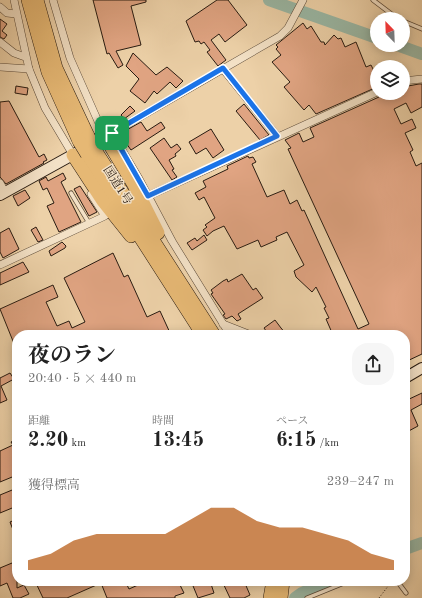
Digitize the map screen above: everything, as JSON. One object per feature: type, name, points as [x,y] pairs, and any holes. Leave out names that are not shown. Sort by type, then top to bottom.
[{"type":"highway","name":"国道1号","points":[[28,0],[48,72],[83,139]]},
{"type":"highway","name":"国道1号","points":[[37,0],[56,68],[83,139],[83,156],[210,330]]},
{"type":"highway","points":[[108,135],[134,185],[178,286]]},
{"type":"highway","points":[[83,156],[103,201],[178,286]]},
{"type":"highway","name":"国道1号","points":[[178,286],[200,330]]},
{"type":"highway","points":[[269,598],[272,586]]},
{"type":"highway","points":[[281,598],[282,586]]},
{"type":"street","points":[[0,265],[105,216],[80,178],[83,156],[45,108],[29,69],[14,0]]},
{"type":"street","points":[[53,0],[70,58],[108,135],[148,196],[172,241],[227,330]]},
{"type":"street","points":[[0,183],[2,194],[83,156],[108,135],[280,36],[294,18],[303,0]]},
{"type":"street","points":[[0,7],[8,13],[16,14]]},
{"type":"street","points":[[0,42],[14,53],[26,57]]},
{"type":"street","points":[[0,67],[29,69]]},
{"type":"street","points":[[223,68],[277,136]]},
{"type":"street","points":[[410,80],[422,79]]},
{"type":"street","points":[[148,196],[277,136],[370,95]]},
{"type":"street","points":[[223,324],[238,330]]},
{"type":"street","points":[[410,375],[422,368]]},
{"type":"lane","points":[[373,0],[389,12]]},
{"type":"lane","points":[[410,24],[422,29]]},
{"type":"lane","points":[[71,193],[89,223]]},
{"type":"lane","points":[[268,586],[269,598]]},
{"type":"lane","points":[[307,598],[337,586]]},
{"type":"lane","points":[[400,586],[406,594]]},
{"type":"path","points":[[379,598],[389,586]]},
{"type":"building","points":[[93,0],[146,0],[146,2],[131,6],[141,45],[116,51],[123,65],[118,68],[109,53],[107,54]]},
{"type":"building","points":[[217,0],[228,0],[247,25],[225,42],[219,34],[211,40],[226,60],[218,66],[207,52],[210,50],[204,42],[201,44],[199,41],[195,42],[186,21]]},
{"type":"building","points":[[0,19],[7,24],[2,31],[7,35],[4,39],[0,37]]},
{"type":"building","points":[[303,23],[307,29],[311,26],[321,42],[324,42],[325,45],[334,35],[338,39],[341,38],[345,47],[356,42],[366,67],[370,65],[370,90],[316,114],[309,105],[304,110],[284,87],[290,82],[272,62],[281,55],[276,49],[278,47],[276,45]]},
{"type":"building","points":[[133,53],[156,75],[167,67],[183,81],[176,88],[170,82],[157,94],[154,91],[145,103],[130,91],[139,79],[126,66]]},
{"type":"building","points":[[422,84],[422,107],[411,113],[406,103],[394,109],[401,124],[412,119],[416,128],[405,133],[413,150],[410,152],[416,166],[422,163],[422,354],[410,360],[410,330],[331,330],[326,319],[329,318],[324,308],[326,307],[316,287],[312,292],[296,277],[294,271],[304,265],[287,232],[276,237],[277,240],[261,247],[258,240],[237,249],[224,226],[213,231],[207,236],[203,230],[207,227],[205,225],[215,218],[204,197],[199,200],[195,193],[206,187],[203,181],[228,169],[227,166],[248,156],[249,158],[253,157],[256,162],[252,164],[267,197],[284,190],[290,204],[297,200],[302,211],[304,210],[358,329],[369,324],[288,149],[291,148],[285,140],[299,133],[303,142],[314,137],[310,128],[372,100],[410,100],[410,86]]},
{"type":"building","points":[[16,86],[28,88],[27,95],[15,93]]},
{"type":"building","points":[[9,101],[39,157],[44,154],[47,160],[6,184],[0,177],[0,102]]},
{"type":"building","points":[[244,104],[269,135],[260,140],[236,111]]},
{"type":"building","points":[[130,106],[135,111],[124,119],[121,115]]},
{"type":"building","points":[[141,122],[147,131],[161,122],[165,128],[131,150],[121,136],[124,134],[123,132]]},
{"type":"building","points":[[211,129],[224,150],[213,158],[206,148],[196,154],[189,142]]},
{"type":"building","points":[[164,138],[171,148],[177,144],[181,149],[175,154],[176,156],[169,160],[174,169],[172,170],[177,177],[172,180],[150,148]]},
{"type":"building","points":[[63,173],[66,179],[61,182],[81,222],[59,232],[47,206],[54,203],[47,188],[43,190],[39,181],[46,177],[48,181]]},
{"type":"building","points":[[80,186],[97,212],[89,216],[74,189]]},
{"type":"building","points":[[25,190],[30,198],[18,206],[13,196]]},
{"type":"building","points":[[36,227],[43,240],[38,242],[31,230]]},
{"type":"building","points":[[9,228],[19,249],[3,258],[0,252],[0,233]]},
{"type":"building","points":[[204,235],[207,240],[192,250],[187,243],[195,238],[197,241]]},
{"type":"building","points":[[62,242],[66,246],[65,248],[51,256],[49,251]]},
{"type":"building","points":[[113,253],[124,277],[128,275],[147,317],[160,311],[169,330],[12,330],[12,339],[0,309],[53,285],[58,297],[46,302],[57,326],[69,321],[72,328],[85,322],[64,278]]},
{"type":"building","points":[[23,262],[29,272],[0,285],[0,273]]},
{"type":"building","points":[[242,274],[253,290],[256,288],[263,298],[238,314],[241,319],[237,321],[232,316],[226,319],[223,315],[225,314],[211,294],[213,293],[211,290],[223,281],[227,279],[228,282]]},
{"type":"building","points":[[275,320],[283,330],[265,330],[264,328]]},
{"type":"building","points":[[10,373],[12,376],[12,380],[1,386],[7,400],[0,403],[0,378]]},
{"type":"building","points":[[422,393],[422,404],[411,410],[418,426],[410,430],[410,399]]},
{"type":"building","points":[[12,445],[12,477],[0,482],[0,451]]},
{"type":"building","points":[[12,490],[12,508],[0,513],[0,495]]},
{"type":"building","points":[[12,563],[12,586],[17,586],[17,588],[25,586],[29,594],[20,598],[13,598],[7,583],[0,586],[0,568]]},
{"type":"building","points":[[37,586],[94,586],[67,598],[43,598]]},
{"type":"building","points":[[102,586],[128,586],[129,589],[136,586],[180,586],[184,593],[175,596],[175,598],[107,598]]},
{"type":"building","points":[[193,586],[212,586],[214,593],[198,598]]},
{"type":"building","points":[[224,586],[246,586],[250,595],[244,598],[230,598]]},
{"type":"waterway","points":[[269,0],[370,36]]},
{"type":"waterway","points":[[410,50],[422,54]]},
{"type":"waterway","points":[[410,547],[422,543]]},
{"type":"waterway","points":[[295,598],[318,586]]},
{"type":"route","points":[[223,68],[277,136],[148,196],[112,133],[223,68]]}]
